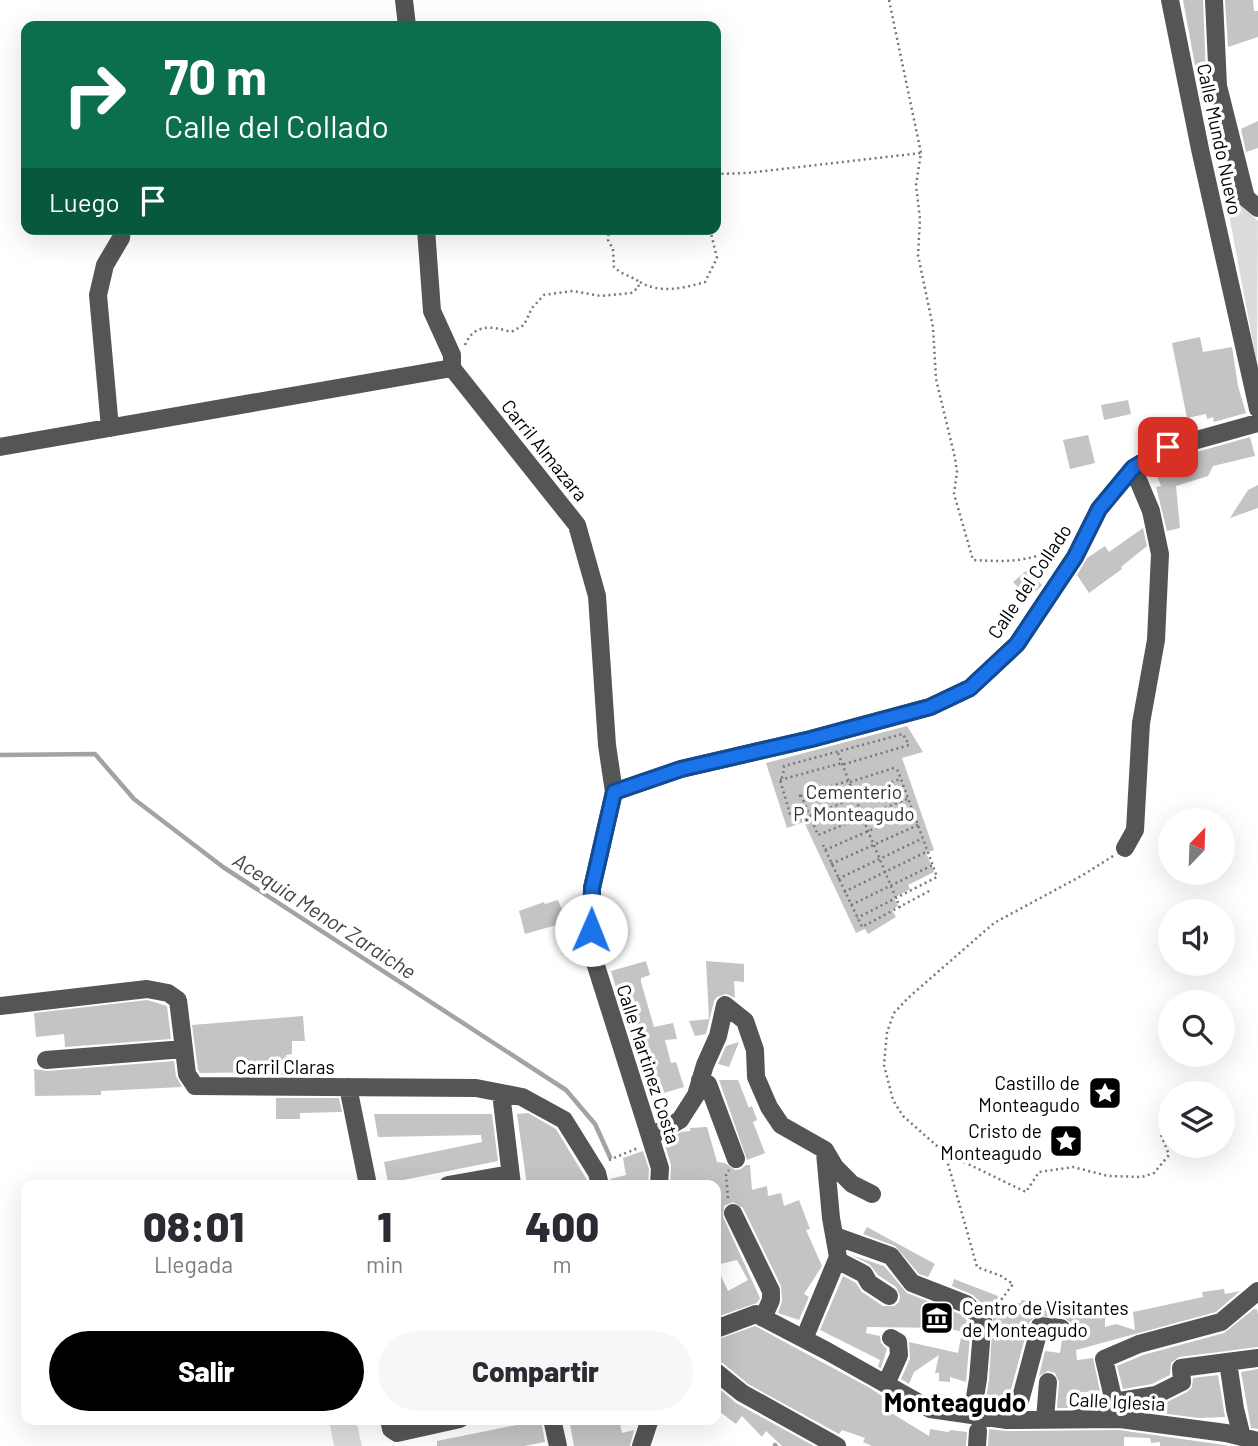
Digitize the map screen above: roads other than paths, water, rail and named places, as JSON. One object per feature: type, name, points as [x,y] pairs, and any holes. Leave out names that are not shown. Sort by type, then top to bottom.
[{"type":"street","points":[[404,0],[406,21]]},
{"type":"street","name":"Calle Mundo Nuevo","points":[[1170,0],[1258,409]]},
{"type":"street","name":"Calle Mundo Nuevo","points":[[1214,0],[1218,86],[1246,198],[1258,208]]},
{"type":"street","points":[[110,428],[98,295],[105,265],[121,235]]},
{"type":"street","name":"Carril Almazara","points":[[426,235],[432,311],[452,361],[577,525],[597,596],[607,746],[614,792]]},
{"type":"street","points":[[0,447],[452,361]]},
{"type":"street","name":"Calle del Collado","points":[[614,792],[681,769],[831,734],[930,707],[970,688],[1017,644],[1075,557],[1099,509],[1133,468],[1168,447],[1258,423]]},
{"type":"street","points":[[1125,848],[1135,830],[1141,723],[1156,640],[1160,554],[1150,512],[1133,468]]},
{"type":"street","name":"Calle Martinez Costa","points":[[614,792],[592,888],[591,950],[651,1140],[659,1176]]},
{"type":"street","name":"Carril Claras","points":[[0,1006],[147,989],[167,993],[178,1000],[187,1074],[195,1086],[476,1088],[522,1097],[564,1121],[599,1180]]},
{"type":"street","points":[[651,1140],[680,1120],[696,1095],[718,1036],[725,1005],[745,1021],[755,1050],[756,1077],[780,1125],[825,1150],[835,1167],[852,1184],[872,1194]]},
{"type":"street","points":[[46,1060],[184,1049]]},
{"type":"street","points":[[701,1080],[708,1084],[732,1165]]},
{"type":"street","points":[[348,1087],[368,1180]]},
{"type":"street","points":[[501,1093],[511,1179]]},
{"type":"street","points":[[804,1339],[837,1259],[825,1150]]},
{"type":"street","points":[[721,1327],[756,1314],[763,1318],[771,1300],[771,1291],[733,1213]]},
{"type":"street","points":[[835,1236],[891,1256],[912,1283],[966,1304],[983,1319],[976,1431]]},
{"type":"street","points":[[837,1259],[864,1274],[869,1283],[889,1296]]},
{"type":"street","points":[[1114,1402],[1104,1359],[1139,1344],[1221,1322],[1258,1291]]},
{"type":"street","name":"Calle Iglesia","points":[[763,1318],[930,1409],[976,1431],[1015,1420],[1120,1419],[1250,1439]]},
{"type":"street","points":[[1015,1420],[1040,1326],[1061,1328]]},
{"type":"street","points":[[886,1384],[899,1355],[898,1342],[891,1338]]},
{"type":"street","points":[[1069,1419],[1114,1402],[1165,1391],[1182,1382],[1181,1368],[1258,1358]]},
{"type":"street","points":[[1228,1362],[1235,1409],[1250,1439]]},
{"type":"street","points":[[721,1376],[742,1393],[837,1446]]},
{"type":"street","points":[[1045,1419],[1048,1382]]},
{"type":"street","points":[[390,1425],[397,1433],[439,1425]]},
{"type":"street","points":[[553,1425],[558,1446]]},
{"type":"street","points":[[641,1446],[648,1425]]},
{"type":"waterway","name":"Acequia Menor Zaraiche","points":[[0,755],[95,754],[134,799],[223,867],[566,1090],[595,1124],[610,1157]]},
{"type":"place","name":"Castillo de Monteagudo","points":[[1105,1093]]},
{"type":"place","name":"Cristo de Monteagudo","points":[[1066,1141]]},
{"type":"place","name":"Centro de Visitantes de Monteagudo","points":[[937,1318]]},
{"type":"district","name":"Monteagudo","points":[[955,1401]]},
{"type":"park label","name":"Cementerio P. Monteagudo","points":[[854,802]]}]
